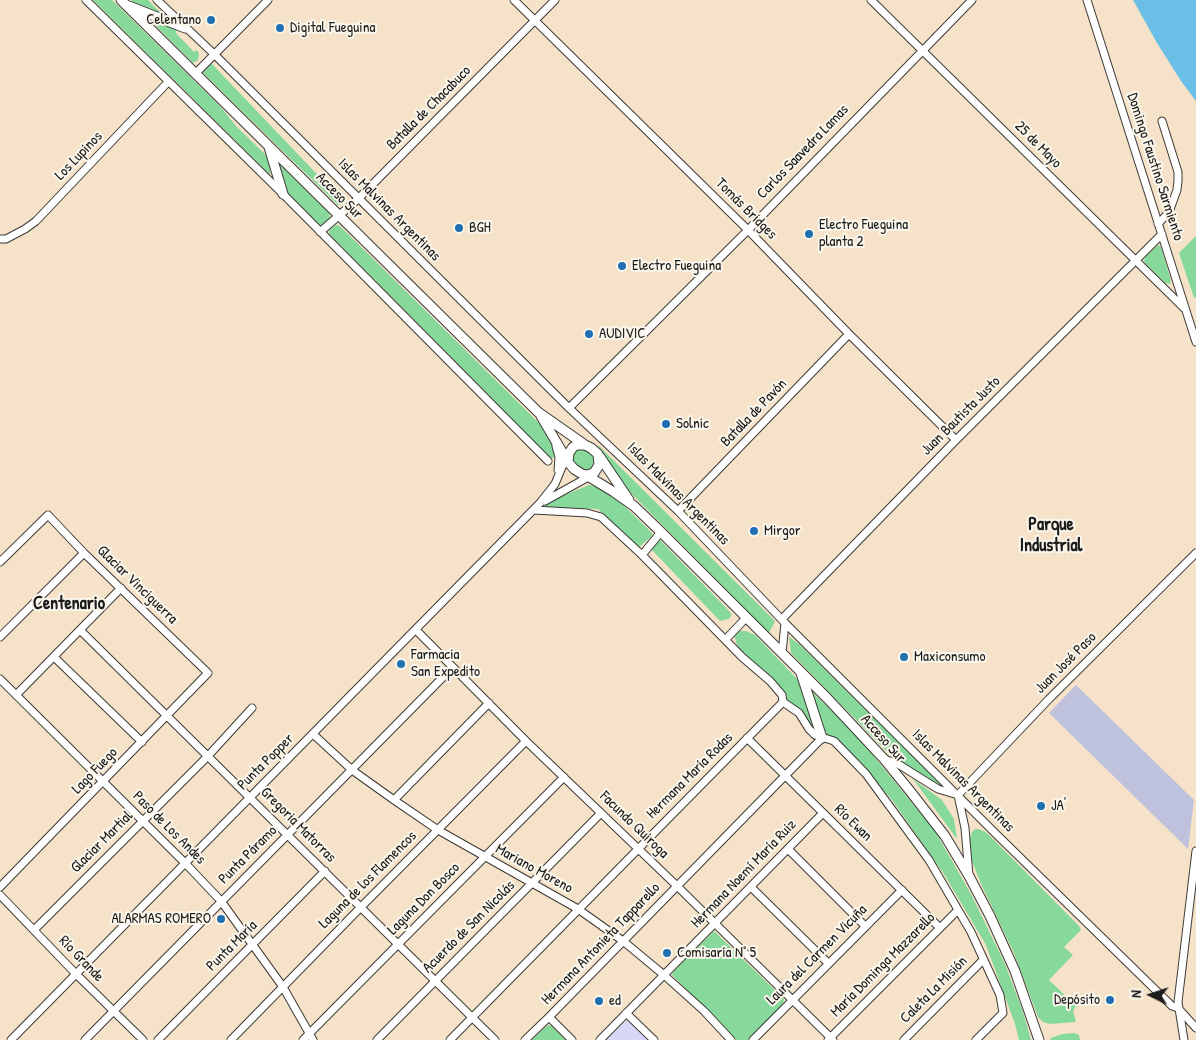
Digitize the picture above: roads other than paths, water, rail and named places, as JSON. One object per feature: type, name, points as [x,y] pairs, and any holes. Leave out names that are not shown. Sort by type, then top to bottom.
[{"type":"main road","points":[[123,2],[185,28]]},
{"type":"main road","name":"Acceso Sur","points":[[123,2],[538,412],[585,445]]},
{"type":"main road","points":[[268,145],[283,194]]},
{"type":"main road","name":"Acceso Sur","points":[[538,412],[568,458]]},
{"type":"main road","points":[[585,445],[598,454],[599,465],[590,475],[578,472],[568,458],[573,447],[585,445]]},
{"type":"main road","name":"Acceso Sur","points":[[598,454],[634,506]]},
{"type":"main road","name":"Acceso Sur","points":[[590,475],[634,506],[661,532],[800,671],[884,759],[945,836],[969,876],[1004,944],[1038,1040]]},
{"type":"main road","points":[[800,671],[822,738]]},
{"type":"street","points":[[86,0],[283,194],[548,461]]},
{"type":"street","name":"Islas Malvinas Argentinas","points":[[157,0],[214,54],[569,408],[678,511],[784,621],[958,795],[1172,1006],[1178,1008],[1196,1028]]},
{"type":"street","points":[[195,74],[268,0]]},
{"type":"street","name":"Tomás Bridges","points":[[514,0],[748,230],[956,440]]},
{"type":"street","name":"Batalla de Chacabuco","points":[[320,232],[358,198],[555,0]]},
{"type":"street","name":"25 de Mayo","points":[[871,0],[1185,309]]},
{"type":"street","name":"Carlos Saavedra Lamas","points":[[569,408],[748,230],[972,0]]},
{"type":"street","name":"Domingo Faustino Sarmiento","points":[[1088,0],[1196,342]]},
{"type":"street","name":"Los Lupinos","points":[[1,239],[6,239],[26,229],[36,221],[168,82]]},
{"type":"street","points":[[1158,224],[1169,212],[1177,190],[1178,181],[1178,172],[1162,121]]},
{"type":"street","name":"Juan Bautista Justo","points":[[784,621],[956,440],[1162,234]]},
{"type":"street","name":"Batalla de Pavón","points":[[678,511],[849,334]]},
{"type":"street","points":[[550,430],[559,457],[555,484]]},
{"type":"street","name":"Punta Popper","points":[[11,1040],[534,510],[555,484],[568,458]]},
{"type":"street","name":"Punta Popper","points":[[540,503],[590,475]]},
{"type":"street","points":[[534,510],[595,514],[601,517],[642,555],[726,639],[742,658],[779,690],[783,702],[796,710],[815,735],[834,741],[866,774],[929,860],[971,932],[1000,995],[1003,1012],[976,1040]]},
{"type":"street","name":"Glaciar Vinciguerra","points":[[0,562],[48,515],[84,553],[208,674]]},
{"type":"street","points":[[642,555],[661,532]]},
{"type":"street","points":[[0,637],[84,553]]},
{"type":"street","name":"Juan José Paso","points":[[958,795],[1049,698],[1196,553]]},
{"type":"street","points":[[16,695],[121,588]]},
{"type":"street","points":[[726,639],[746,618]]},
{"type":"street","points":[[782,654],[784,621]]},
{"type":"street","name":"Gregoria Matorras","points":[[80,630],[495,1040]]},
{"type":"street","name":"Facundo Quiroga","points":[[416,630],[526,741],[677,886],[831,1039]]},
{"type":"street","points":[[54,656],[142,742]]},
{"type":"street","name":"Punta Páramo","points":[[85,1040],[452,668]]},
{"type":"street","name":"Lago Fuego","points":[[0,887],[208,674]]},
{"type":"street","name":"Paso de Los Andes","points":[[0,679],[143,820],[221,901],[283,987],[311,1037]]},
{"type":"street","name":"Hermana María Rodas","points":[[450,1040],[783,702]]},
{"type":"street","points":[[394,800],[489,703]]},
{"type":"street","name":"Glaciar Martial","points":[[34,930],[208,756],[252,708]]},
{"type":"street","name":"Mariano Moreno","points":[[313,734],[352,770],[438,830],[578,909],[623,941],[704,1011],[731,1040]]},
{"type":"street","name":"Río Ewan","points":[[747,738],[939,927]]},
{"type":"street","name":"Hermana Antonieta Tapparello","points":[[525,1040],[822,738]]},
{"type":"street","name":"Laguna de los Flamencos","points":[[231,1040],[526,741]]},
{"type":"street","points":[[884,759],[898,764],[938,789],[958,795],[965,828],[969,876]]},
{"type":"street","name":"Laguna Don Bosco","points":[[304,1040],[311,1037],[398,944],[564,777]]},
{"type":"street","name":"Acuerdo de San Nicolás","points":[[377,1040],[601,813]]},
{"type":"street","name":"Hermana Noemí María Ruiz","points":[[600,1040],[823,813]]},
{"type":"street","points":[[788,849],[865,926]]},
{"type":"street","points":[[1184,1040],[1178,1008],[1196,852]]},
{"type":"street","name":"Punta María","points":[[158,1040],[325,871]]},
{"type":"street","points":[[751,887],[828,963]]},
{"type":"street","name":"Laura del Carmen Vicuña","points":[[752,1040],[902,890]]},
{"type":"street","name":"Río Grande","points":[[0,895],[76,974],[144,1040]]},
{"type":"street","name":"María Dominga Mazzarello","points":[[831,1039],[939,927],[958,910]]},
{"type":"street","name":"Caleta La Misión","points":[[904,1040],[983,960]]},
{"type":"street","points":[[626,1013],[654,1040]]},
{"type":"street","points":[[549,1017],[572,1040]]},
{"type":"water","points":[[1133,0],[1196,0],[1196,101],[1157,43]]},
{"type":"place","name":"Celentano","points":[[211,20]]},
{"type":"place","name":"Digital Fueguina","points":[[280,28]]},
{"type":"place","name":"BGH","points":[[459,228]]},
{"type":"place","name":"Electro Fueguina planta 2","points":[[809,234]]},
{"type":"place","name":"Electro Fueguina","points":[[622,266]]},
{"type":"place","name":"AUDIVIC","points":[[589,334]]},
{"type":"place","name":"Solnic","points":[[666,424]]},
{"type":"place","name":"Mirgor","points":[[754,531]]},
{"type":"place","name":"Maxiconsumo","points":[[904,657]]},
{"type":"place","name":"Farmacia San Expedito","points":[[401,664]]},
{"type":"place","name":"JA'","points":[[1041,806]]},
{"type":"place","name":"ALARMAS ROMERO","points":[[221,919]]},
{"type":"place","name":"Comisaría N° 5","points":[[667,953]]},
{"type":"place","name":"Depósito","points":[[1110,1000]]},
{"type":"place","name":"ed","points":[[599,1001]]},
{"type":"district","name":"Parque Industrial","points":[[1051,535]]},
{"type":"district","name":"Centenario","points":[[69,604]]}]
